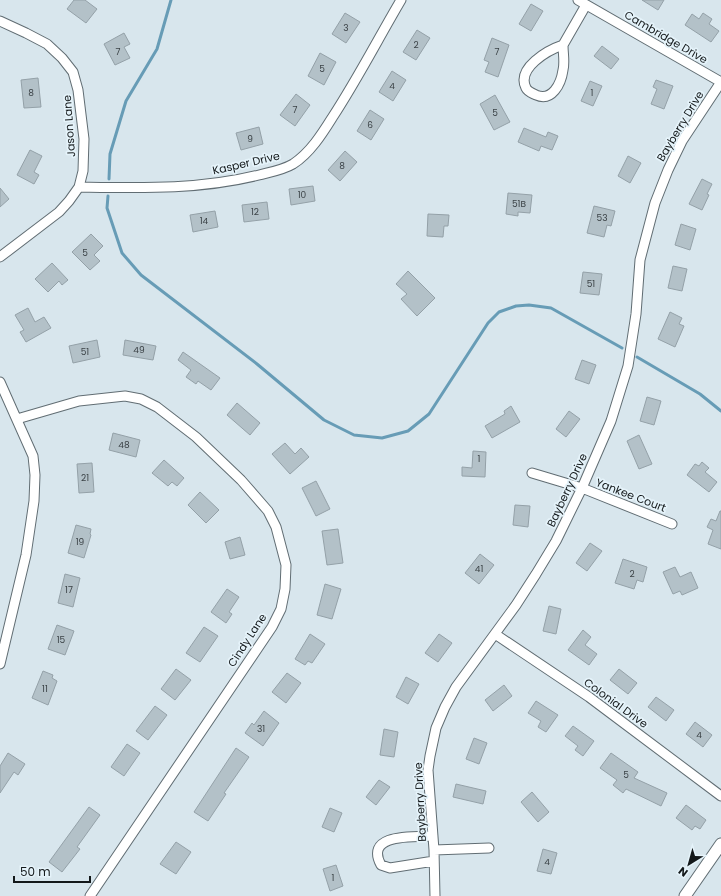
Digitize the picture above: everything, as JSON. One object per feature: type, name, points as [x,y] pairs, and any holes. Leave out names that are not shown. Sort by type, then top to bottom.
[{"type":"street","name":"Kasper Drive","points":[[78,187],[153,188],[196,186],[233,181],[282,169],[294,163],[310,150],[318,140],[346,97],[401,0]]},
{"type":"street","name":"Cambridge Drive","points":[[578,0],[721,82]]},
{"type":"street","points":[[563,46],[547,52],[529,66],[524,80],[526,88],[530,93],[538,96],[545,96],[551,94],[559,85],[564,69],[563,46],[586,5]]},
{"type":"street","name":"Jason Lane","points":[[0,21],[47,44],[62,58],[73,72],[78,90],[84,140],[83,171],[78,187],[69,202],[59,212],[0,257]]},
{"type":"street","name":"Bayberry Drive","points":[[435,896],[434,850],[428,770],[436,728],[456,687],[520,599],[556,542],[582,488],[611,421],[628,366],[636,314],[640,260],[655,203],[668,170],[682,141],[721,82]]},
{"type":"street","points":[[0,382],[33,456],[36,475],[34,501],[26,555],[0,664]]},
{"type":"street","name":"Cindy Lane","points":[[17,419],[79,401],[125,396],[141,399],[157,407],[196,437],[241,480],[268,511],[276,527],[286,565],[285,589],[281,609],[272,626],[90,896]]},
{"type":"street","name":"Yankee Court","points":[[532,473],[582,488],[672,524]]},
{"type":"street","name":"Colonial Drive","points":[[495,634],[589,697],[721,796]]},
{"type":"street","points":[[433,836],[401,838],[384,842],[380,845],[378,856],[381,865],[390,868],[434,861]]},
{"type":"street","points":[[685,896],[721,844]]},
{"type":"street","points":[[434,850],[488,848]]},
{"type":"building","points":[[74,0],[85,0],[97,9],[86,23],[67,9]]},
{"type":"building","points":[[642,0],[664,0],[658,10]]},
{"type":"building","points":[[531,4],[543,11],[531,31],[519,24]]},
{"type":"building","points":[[345,13],[360,22],[346,43],[332,34]]},
{"type":"building","points":[[703,13],[712,19],[709,24],[719,31],[711,42],[685,25],[692,14],[699,19]]},
{"type":"building","points":[[417,30],[430,38],[416,60],[403,52]]},
{"type":"building","points":[[124,33],[130,44],[124,47],[130,58],[115,65],[104,44]]},
{"type":"building","points":[[492,38],[509,45],[498,77],[485,72],[489,62],[484,60]]},
{"type":"building","points":[[602,46],[619,59],[611,69],[594,56]]},
{"type":"building","points":[[320,53],[336,62],[324,85],[308,76]]},
{"type":"building","points":[[392,71],[406,80],[393,101],[379,92]]},
{"type":"building","points":[[38,78],[41,107],[24,108],[21,80]]},
{"type":"building","points":[[656,80],[673,86],[664,109],[651,104],[657,89],[653,87]]},
{"type":"building","points":[[590,81],[602,86],[593,106],[581,101]]},
{"type":"building","points":[[296,94],[310,105],[295,126],[280,115]]},
{"type":"building","points":[[495,95],[510,122],[494,130],[480,104]]},
{"type":"building","points":[[370,110],[384,119],[371,140],[357,131]]},
{"type":"building","points":[[259,127],[263,144],[241,150],[236,133]]},
{"type":"building","points":[[524,128],[546,137],[548,132],[558,136],[552,150],[541,146],[539,151],[518,142]]},
{"type":"building","points":[[30,150],[42,156],[34,172],[39,175],[34,184],[17,175]]},
{"type":"building","points":[[345,151],[357,162],[340,181],[328,170]]},
{"type":"building","points":[[628,156],[641,163],[630,183],[618,176]]},
{"type":"building","points":[[702,179],[712,184],[702,210],[689,204]]},
{"type":"building","points":[[313,186],[315,201],[291,205],[289,189]]},
{"type":"building","points":[[0,188],[9,199],[0,207]]},
{"type":"building","points":[[508,193],[532,195],[530,213],[518,212],[518,216],[506,214]]},
{"type":"building","points":[[267,202],[269,219],[244,222],[242,205]]},
{"type":"building","points":[[594,206],[615,211],[611,226],[607,225],[604,237],[587,233]]},
{"type":"building","points":[[215,211],[218,227],[193,232],[190,215]]},
{"type":"building","points":[[428,214],[449,215],[448,226],[444,226],[443,237],[427,236]]},
{"type":"building","points":[[681,224],[696,229],[690,250],[675,245]]},
{"type":"building","points":[[91,234],[103,246],[94,255],[100,261],[90,270],[72,252]]},
{"type":"building","points":[[52,263],[68,280],[62,285],[59,281],[48,292],[35,279]]},
{"type":"building","points":[[673,266],[687,269],[682,291],[668,288]]},
{"type":"building","points":[[408,271],[435,298],[417,316],[401,299],[407,294],[396,284]]},
{"type":"building","points":[[583,272],[602,274],[599,295],[580,293]]},
{"type":"building","points":[[28,308],[35,322],[44,317],[51,328],[26,342],[20,332],[24,330],[15,315]]},
{"type":"building","points":[[670,312],[682,318],[679,324],[684,326],[675,347],[658,339]]},
{"type":"building","points":[[97,340],[100,357],[73,363],[69,346]]},
{"type":"building","points":[[125,340],[156,346],[153,360],[123,355]]},
{"type":"building","points":[[183,352],[220,378],[211,390],[198,381],[196,384],[186,377],[191,370],[178,360]]},
{"type":"building","points":[[582,360],[596,365],[589,384],[575,379]]},
{"type":"building","points":[[647,397],[661,401],[654,425],[640,421]]},
{"type":"building","points":[[237,403],[260,423],[250,435],[227,415]]},
{"type":"building","points":[[511,406],[520,422],[492,438],[485,426],[505,414],[504,411]]},
{"type":"building","points":[[569,411],[580,419],[566,437],[556,429]]},
{"type":"building","points":[[113,433],[140,440],[136,457],[109,450]]},
{"type":"building","points":[[639,435],[652,464],[639,469],[627,441]]},
{"type":"building","points":[[285,443],[295,454],[301,448],[309,457],[290,474],[272,454]]},
{"type":"building","points":[[473,451],[486,452],[485,477],[462,476],[462,467],[472,468]]},
{"type":"building","points":[[164,460],[184,478],[177,486],[172,482],[168,486],[152,473]]},
{"type":"building","points":[[702,462],[709,468],[705,472],[717,482],[709,492],[687,475],[695,464],[699,466]]},
{"type":"building","points":[[92,463],[94,492],[79,493],[77,464]]},
{"type":"building","points":[[316,481],[330,509],[316,516],[302,488]]},
{"type":"building","points":[[200,492],[219,510],[206,523],[188,505]]},
{"type":"building","points":[[515,505],[530,506],[528,527],[513,525]]},
{"type":"building","points":[[720,511],[721,549],[708,544],[713,530],[707,527],[711,519],[716,521]]},
{"type":"building","points":[[76,525],[91,529],[91,535],[84,558],[68,553]]},
{"type":"building","points":[[338,529],[343,563],[327,565],[322,531]]},
{"type":"building","points":[[240,537],[245,555],[230,559],[225,542]]},
{"type":"building","points":[[590,543],[602,551],[587,571],[576,563]]},
{"type":"building","points":[[480,554],[494,565],[479,584],[465,573]]},
{"type":"building","points":[[623,559],[647,567],[643,582],[637,580],[634,589],[615,583]]},
{"type":"building","points":[[675,567],[680,577],[691,572],[698,588],[682,595],[680,591],[673,594],[663,572]]},
{"type":"building","points":[[65,574],[80,578],[73,607],[58,603]]},
{"type":"building","points":[[325,584],[341,589],[332,619],[317,615]]},
{"type":"building","points":[[227,589],[239,597],[229,612],[232,614],[226,623],[211,612]]},
{"type":"building","points":[[549,606],[561,609],[556,634],[543,631]]},
{"type":"building","points":[[57,625],[74,631],[65,655],[48,649]]},
{"type":"building","points":[[204,627],[218,636],[200,662],[186,653]]},
{"type":"building","points":[[583,630],[591,637],[585,645],[597,654],[589,665],[568,650]]},
{"type":"building","points":[[310,634],[325,644],[312,663],[308,661],[305,665],[295,659]]},
{"type":"building","points":[[439,634],[452,643],[438,662],[425,653]]},
{"type":"building","points":[[176,669],[191,680],[175,700],[161,689]]},
{"type":"building","points":[[619,669],[637,683],[628,694],[610,680]]},
{"type":"building","points":[[43,671],[53,675],[52,678],[57,681],[48,705],[32,698]]},
{"type":"building","points":[[287,673],[301,683],[286,703],[272,692]]},
{"type":"building","points":[[406,677],[419,684],[408,704],[396,697]]},
{"type":"building","points":[[504,685],[512,696],[493,711],[485,700]]},
{"type":"building","points":[[656,697],[674,710],[666,721],[648,707]]},
{"type":"building","points":[[536,701],[558,715],[546,732],[538,727],[541,721],[528,713]]},
{"type":"building","points":[[155,706],[167,715],[148,740],[136,731]]},
{"type":"building","points":[[264,711],[279,723],[263,746],[245,733],[252,723],[254,725]]},
{"type":"building","points":[[695,722],[712,735],[703,747],[686,734]]},
{"type":"building","points":[[573,726],[594,741],[583,756],[575,750],[578,746],[565,736]]},
{"type":"building","points":[[384,729],[398,732],[394,757],[380,755]]},
{"type":"building","points":[[474,738],[487,743],[479,764],[466,759]]},
{"type":"building","points":[[127,744],[140,753],[124,776],[111,767]]},
{"type":"building","points":[[236,748],[249,757],[224,793],[226,794],[208,821],[194,812]]},
{"type":"building","points":[[8,753],[25,764],[18,775],[14,772],[0,793],[0,766]]},
{"type":"building","points":[[611,753],[638,772],[634,778],[667,793],[661,806],[626,789],[623,793],[613,785],[617,780],[600,768]]},
{"type":"building","points":[[379,780],[390,787],[376,805],[366,797]]},
{"type":"building","points":[[456,784],[486,791],[483,804],[453,797]]},
{"type":"building","points":[[532,792],[549,812],[538,822],[521,802]]},
{"type":"building","points":[[686,805],[706,820],[700,829],[695,826],[692,830],[676,818]]},
{"type":"building","points":[[89,807],[100,815],[77,847],[80,849],[62,872],[49,862]]},
{"type":"building","points":[[330,808],[342,813],[334,832],[322,827]]},
{"type":"building","points":[[176,842],[191,852],[176,874],[160,864]]},
{"type":"building","points":[[543,849],[557,853],[551,874],[537,871]]},
{"type":"building","points":[[336,865],[343,886],[330,891],[323,869]]},
{"type":"waterway","points":[[109,179],[110,154],[126,101],[157,49],[171,0]]},
{"type":"waterway","points":[[108,196],[107,208],[122,253],[141,275],[257,364],[324,420],[354,435],[382,438],[408,431],[429,414],[488,323],[499,312],[516,306],[529,305],[551,308],[622,348]]},
{"type":"waterway","points":[[637,357],[700,394],[721,411]]}]
